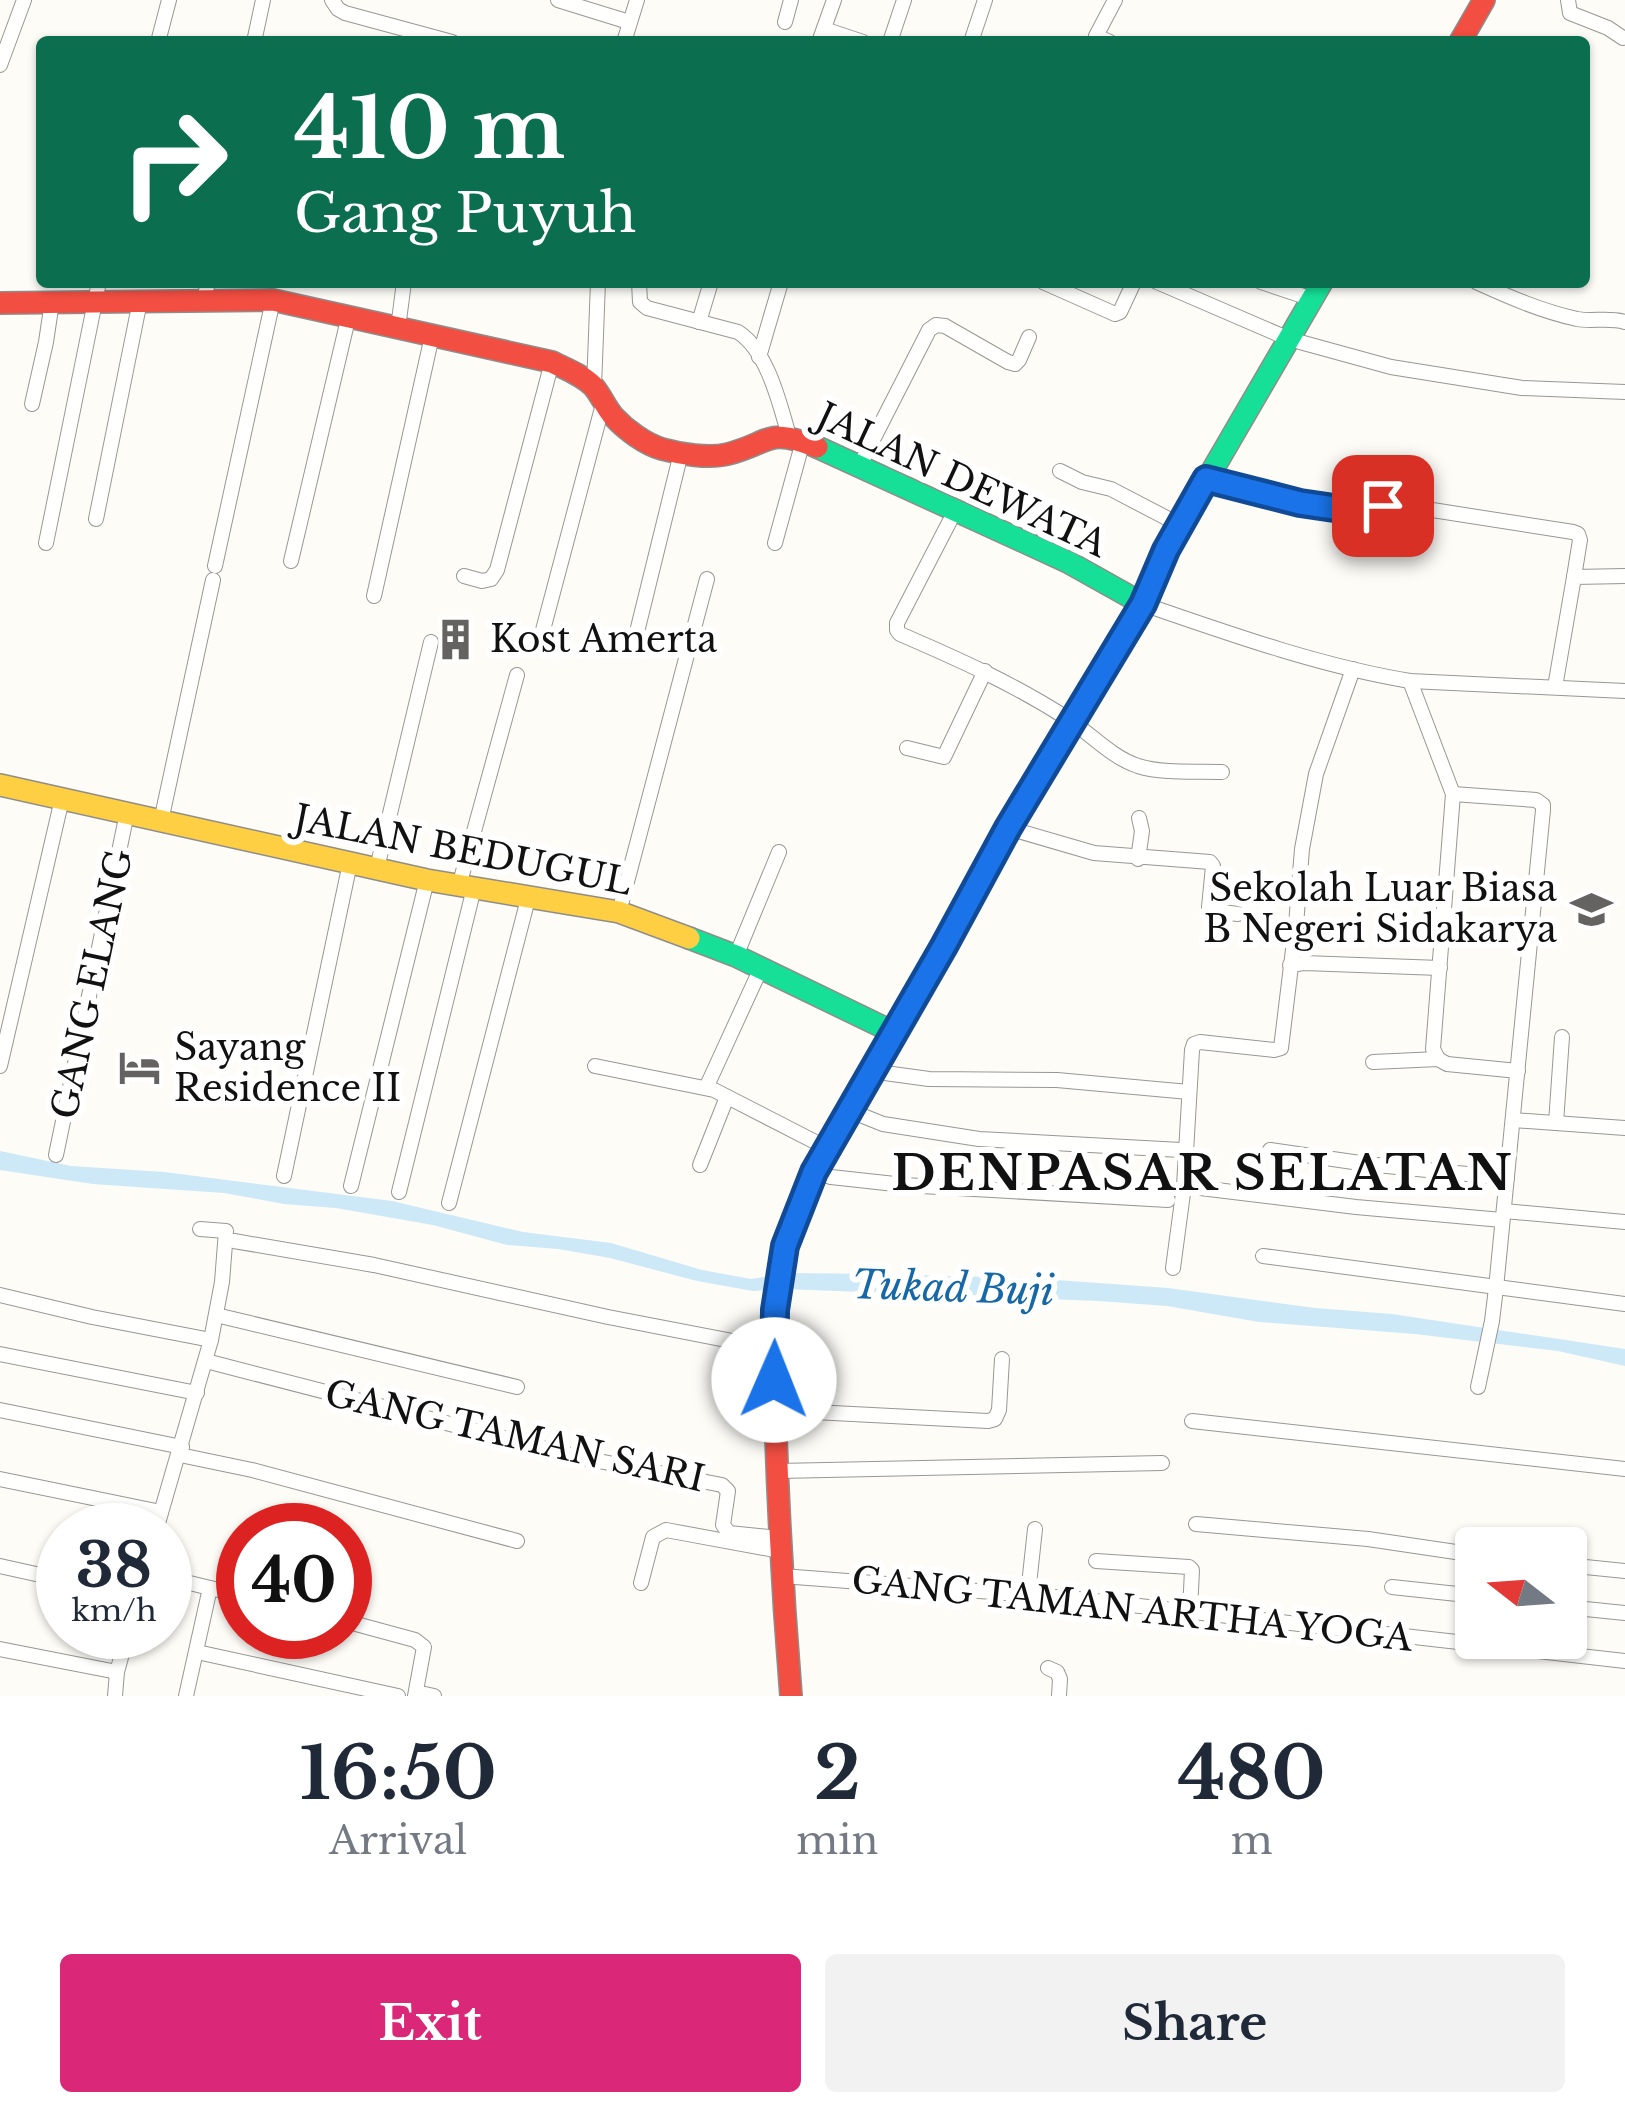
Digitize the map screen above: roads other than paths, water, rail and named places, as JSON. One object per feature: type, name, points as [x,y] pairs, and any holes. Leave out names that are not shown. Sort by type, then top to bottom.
[{"type":"street","points":[[0,65],[24,0]]},
{"type":"street","points":[[160,36],[169,0]]},
{"type":"street","points":[[255,36],[263,0]]},
{"type":"street","points":[[332,0],[345,13],[424,36]]},
{"type":"street","points":[[558,0],[629,22]]},
{"type":"street","points":[[626,36],[637,0]]},
{"type":"street","points":[[785,22],[791,0]]},
{"type":"street","points":[[822,35],[834,0]]},
{"type":"street","points":[[892,36],[904,0]]},
{"type":"street","points":[[973,36],[985,0]]},
{"type":"street","points":[[1103,36],[1115,0]]},
{"type":"street","points":[[1463,36],[1484,0]]},
{"type":"street","points":[[1568,0],[1570,13],[1622,38]]},
{"type":"street","points":[[398,328],[403,288]]},
{"type":"street","points":[[543,630],[598,396],[598,288]]},
{"type":"street","points":[[639,288],[640,302],[647,308],[737,332],[753,344],[796,438],[775,544]]},
{"type":"street","points":[[699,322],[709,288]]},
{"type":"street","points":[[759,357],[780,288]]},
{"type":"street","points":[[1056,288],[1113,314],[1120,312],[1131,288]]},
{"type":"street","points":[[1171,288],[1289,338],[1391,367],[1522,388],[1625,392]]},
{"type":"street","points":[[1489,288],[1526,305],[1578,319],[1625,322]]},
{"type":"street","points":[[793,1696],[780,1545],[773,1349],[785,1246],[814,1172],[848,1110],[1008,828],[1143,604],[1166,550],[1317,290]]},
{"type":"street","points":[[46,543],[97,291]]},
{"type":"street","points":[[0,303],[52,302],[97,291],[140,301],[206,291],[349,315],[551,362],[579,375],[640,438],[681,453],[636,636]]},
{"type":"street","points":[[161,821],[273,300]]},
{"type":"street","points":[[96,519],[140,301]]},
{"type":"street","points":[[32,404],[52,302]]},
{"type":"street","points":[[291,561],[349,315]]},
{"type":"street","points":[[860,465],[929,330],[945,326],[1015,364],[1029,337]]},
{"type":"street","points":[[374,596],[432,336]]},
{"type":"street","points":[[464,575],[482,581],[497,571],[551,362]]},
{"type":"street","name":"JALAN DEWATA","points":[[681,453],[726,454],[766,438],[796,438],[1068,562],[1143,604]]},
{"type":"street","points":[[1060,471],[1111,489],[1180,525]]},
{"type":"street","points":[[1206,479],[1317,506],[1407,506],[1578,534],[1556,687]]},
{"type":"street","points":[[956,511],[896,626],[900,634],[985,671],[1133,764],[1158,770],[1222,772]]},
{"type":"street","points":[[1574,577],[1625,576]]},
{"type":"street","points":[[619,912],[707,579]]},
{"type":"street","points":[[1143,604],[1353,669],[1410,681],[1625,691]]},
{"type":"street","points":[[377,868],[431,642]]},
{"type":"street","points":[[1173,1268],[1194,1044],[1281,1048],[1299,869],[1316,774],[1353,669]]},
{"type":"street","points":[[907,748],[944,758],[985,671]]},
{"type":"street","points":[[399,1192],[517,675]]},
{"type":"street","points":[[1410,681],[1453,794],[1433,1048],[1438,1059]]},
{"type":"street","name":"JALAN BEDUGUL","points":[[0,785],[427,880],[619,912],[736,956],[895,1033]]},
{"type":"street","points":[[1453,794],[1536,800],[1543,805],[1496,1288],[1478,1387]]},
{"type":"street","points":[[0,1066],[62,799]]},
{"type":"street","name":"GANG ELANG","points":[[56,1155],[128,813]]},
{"type":"street","points":[[1138,859],[1139,818]]},
{"type":"street","points":[[1008,828],[1067,847],[1138,859],[1210,862],[1209,907],[1238,914]]},
{"type":"street","points":[[736,956],[779,852]]},
{"type":"street","points":[[284,1176],[350,863]]},
{"type":"street","points":[[351,1186],[427,880]]},
{"type":"street","points":[[449,1203],[527,899]]},
{"type":"street","points":[[1290,965],[1440,968]]},
{"type":"street","points":[[706,1088],[761,968]]},
{"type":"street","points":[[1556,1123],[1562,1037]]},
{"type":"street","points":[[1373,1062],[1438,1059],[1447,1064],[1518,1071]]},
{"type":"street","points":[[595,1066],[706,1088],[827,1148]]},
{"type":"street","points":[[871,1072],[1189,1091]]},
{"type":"street","points":[[700,1165],[727,1097]]},
{"type":"street","points":[[848,1110],[883,1124],[979,1138],[1181,1150]]},
{"type":"street","points":[[1513,1120],[1625,1128]]},
{"type":"street","points":[[1270,1150],[1508,1178]]},
{"type":"street","points":[[814,1172],[904,1185],[1168,1200]]},
{"type":"street","points":[[1184,1186],[1356,1207],[1625,1222]]},
{"type":"street","points":[[163,1503],[216,1315],[226,1231],[200,1228]]},
{"type":"street","points":[[234,1241],[374,1265],[608,1318],[773,1349]]},
{"type":"street","points":[[1264,1256],[1625,1304]]},
{"type":"street","points":[[0,1295],[211,1340]]},
{"type":"street","points":[[216,1315],[517,1387]]},
{"type":"street","points":[[0,1354],[197,1393]]},
{"type":"street","points":[[775,1410],[995,1419],[1002,1359]]},
{"type":"street","name":"GANG TAMAN SARI","points":[[206,1361],[578,1457],[722,1485],[728,1491],[725,1530],[780,1545]]},
{"type":"street","points":[[0,1410],[181,1451],[517,1541]]},
{"type":"street","points":[[1192,1421],[1625,1469]]},
{"type":"street","points":[[778,1471],[1162,1463]]},
{"type":"street","points":[[0,1479],[116,1503]]},
{"type":"street","points":[[1196,1524],[1455,1552]]},
{"type":"street","points":[[1028,1594],[1035,1529]]},
{"type":"street","points":[[640,1582],[657,1532],[780,1545]]},
{"type":"street","points":[[1096,1562],[1189,1567],[1190,1611]]},
{"type":"street","points":[[0,1566],[36,1574]]},
{"type":"street","points":[[1587,1567],[1625,1571]]},
{"type":"street","name":"GANG TAMAN ARTHA YOGA","points":[[782,1576],[1028,1594],[1455,1637]]},
{"type":"street","points":[[192,1584],[216,1589]]},
{"type":"street","points":[[1392,1587],[1455,1594]]},
{"type":"street","points":[[186,1696],[210,1588]]},
{"type":"street","points":[[1587,1609],[1625,1613]]},
{"type":"street","points":[[372,1629],[424,1647],[415,1694],[434,1696]]},
{"type":"street","points":[[0,1649],[117,1672]]},
{"type":"street","points":[[197,1652],[398,1696]]},
{"type":"street","name":"GANG TAMAN ARTHA YOGA","points":[[1587,1654],[1625,1660]]},
{"type":"street","points":[[119,1695],[121,1659]]},
{"type":"street","points":[[1048,1668],[1060,1679],[1059,1696]]},
{"type":"water","name":"Tukad Buji","points":[[0,1151],[71,1166],[164,1172],[392,1201],[523,1232],[611,1243],[751,1279],[788,1273],[878,1274],[1168,1288],[1392,1314],[1625,1349],[1625,1366],[1558,1351],[1259,1322],[1167,1306],[753,1291],[610,1258],[507,1245],[433,1225],[336,1208],[0,1170]]},
{"type":"place","name":"Kost Amerta","points":[[456,639]]},
{"type":"place","name":"Sekolah Luar Biasa B Negeri Sidakarya","points":[[1591,909]]},
{"type":"place","name":"Sayang Residence II","points":[[140,1068]]},
{"type":"district","name":"DENPASAR SELATAN","points":[[1203,1173]]}]
